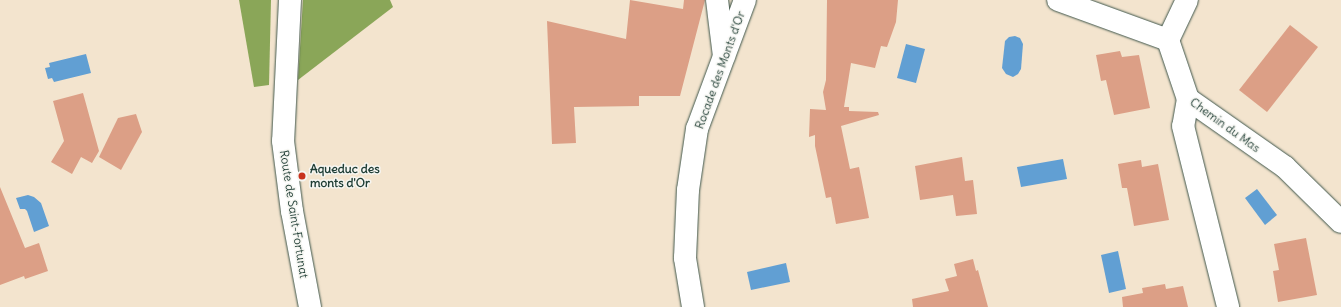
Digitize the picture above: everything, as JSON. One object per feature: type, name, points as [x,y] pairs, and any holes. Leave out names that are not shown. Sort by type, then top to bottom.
[{"type":"street","name":"Route de Saint-Fortunat","points":[[290,0],[283,141],[292,211],[310,307]]},
{"type":"street","points":[[717,0],[724,56]]},
{"type":"street","name":"Rocade des Monts d'Or","points":[[693,307],[685,258],[688,190],[697,129],[745,0]]},
{"type":"street","points":[[1058,0],[1168,40],[1187,0]]},
{"type":"street","name":"Chemin du Mas","points":[[1168,40],[1188,99],[1284,167],[1341,222]]},
{"type":"street","points":[[1188,99],[1183,126],[1228,307]]},
{"type":"green space","points":[[239,0],[271,0],[269,85],[254,87]]},
{"type":"green space","points":[[303,0],[390,0],[393,7],[298,80]]},
{"type":"water","points":[[1015,36],[1020,38],[1023,44],[1021,69],[1018,74],[1013,77],[1006,74],[1002,68],[1005,41],[1009,37]]},
{"type":"water","points":[[906,44],[925,49],[916,83],[897,78]]},
{"type":"water","points":[[86,54],[91,73],[54,82],[52,78],[48,79],[45,68],[50,67],[49,63]]},
{"type":"water","points":[[1063,159],[1067,179],[1021,187],[1017,167]]},
{"type":"water","points":[[1257,189],[1277,215],[1265,225],[1245,198]]},
{"type":"water","points":[[28,195],[34,197],[41,203],[49,226],[34,232],[27,211],[25,209],[20,209],[16,198]]},
{"type":"water","points":[[1118,251],[1126,289],[1109,293],[1101,255]]},
{"type":"water","points":[[786,263],[790,282],[751,290],[747,272]]},
{"type":"building","points":[[630,0],[683,9],[684,0],[705,0],[680,96],[639,96],[639,106],[574,107],[576,143],[552,144],[547,21],[626,39]]},
{"type":"building","points":[[827,0],[898,0],[896,22],[887,47],[881,46],[875,68],[851,63],[844,107],[849,107],[849,111],[878,112],[879,115],[841,126],[850,169],[859,167],[869,218],[836,224],[831,197],[826,198],[815,146],[815,135],[809,137],[810,109],[826,110],[823,92],[826,80]]},
{"type":"building","points":[[1290,25],[1318,47],[1267,112],[1239,90]]},
{"type":"building","points":[[1120,51],[1122,57],[1139,55],[1150,108],[1114,115],[1106,80],[1101,81],[1096,55]]},
{"type":"building","points":[[83,93],[99,151],[92,163],[81,157],[72,174],[51,162],[64,141],[53,101]]},
{"type":"building","points":[[136,114],[142,132],[121,170],[99,157],[118,118]]},
{"type":"building","points":[[962,157],[965,181],[973,180],[977,214],[956,216],[953,195],[920,200],[915,166]]},
{"type":"building","points":[[1141,160],[1142,167],[1158,164],[1169,220],[1134,226],[1127,188],[1122,188],[1118,164]]},
{"type":"building","points":[[0,187],[25,248],[39,243],[48,271],[25,279],[24,276],[0,285]]},
{"type":"building","points":[[1306,238],[1317,295],[1278,302],[1273,271],[1279,270],[1274,244]]},
{"type":"building","points":[[973,259],[976,271],[978,270],[988,307],[913,307],[912,299],[949,291],[945,279],[957,276],[954,264]]},
{"type":"building","points":[[1165,284],[1166,289],[1183,286],[1188,307],[1123,307],[1122,297],[1143,293],[1142,288]]},
{"type":"place","name":"Aqueduc des monts d'Or","points":[[302,176]]}]
